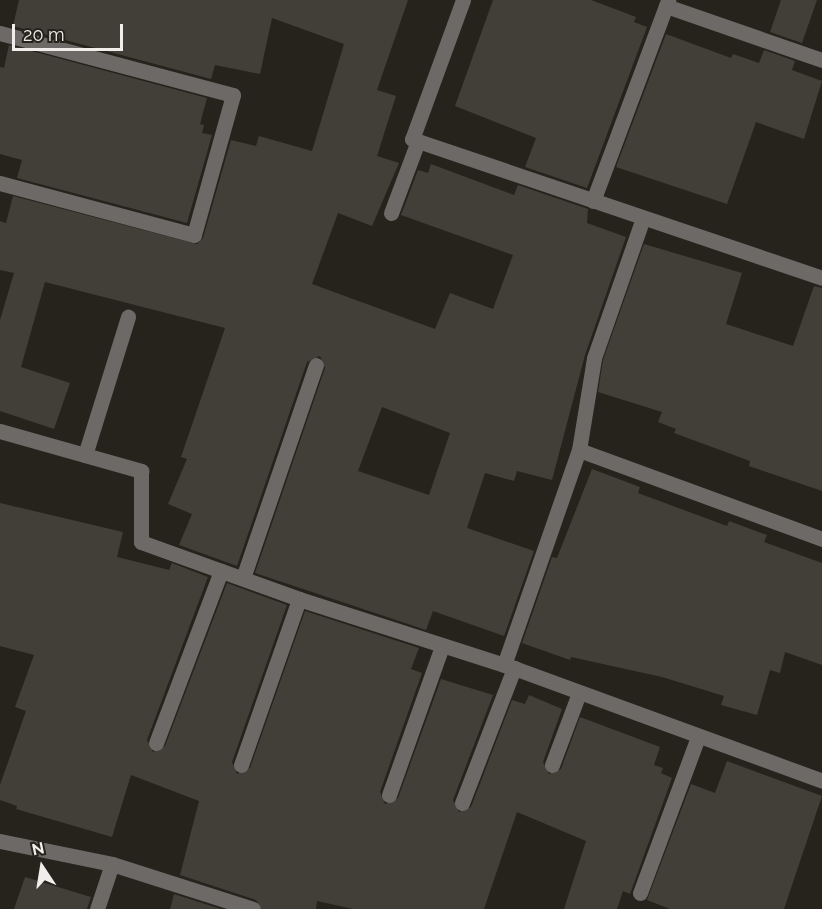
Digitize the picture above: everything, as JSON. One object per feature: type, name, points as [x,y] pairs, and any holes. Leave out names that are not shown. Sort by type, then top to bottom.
[{"type":"street","points":[[463,0],[412,139],[822,278]]},
{"type":"street","points":[[594,201],[667,3],[822,60]]},
{"type":"street","points":[[0,33],[233,95],[194,235],[0,183]]},
{"type":"street","points":[[391,213],[418,141]]},
{"type":"street","points":[[462,803],[509,667],[579,450],[594,358],[643,218]]},
{"type":"street","points":[[86,455],[128,317]]},
{"type":"street","points":[[243,578],[316,365]]},
{"type":"street","points":[[0,431],[141,471],[141,542],[299,599],[509,667],[822,782]]},
{"type":"street","points":[[579,450],[822,539]]},
{"type":"street","points":[[156,743],[221,571]]},
{"type":"street","points":[[241,765],[299,599]]},
{"type":"street","points":[[389,795],[442,646]]},
{"type":"street","points":[[552,765],[579,693]]},
{"type":"street","points":[[640,893],[698,737]]},
{"type":"street","points":[[0,841],[112,864],[253,909]]},
{"type":"street","points":[[97,909],[112,864]]},
{"type":"building","points":[[19,0],[408,0],[377,90],[396,96],[377,156],[399,163],[372,226],[338,213],[312,284],[435,329],[450,293],[493,309],[513,255],[401,215],[418,170],[428,173],[431,164],[514,195],[518,185],[588,209],[587,223],[626,237],[585,355],[552,480],[517,471],[514,481],[485,473],[467,528],[534,551],[504,636],[433,611],[426,630],[255,573],[325,368],[320,356],[307,362],[237,566],[179,545],[192,514],[168,504],[187,459],[181,457],[225,328],[45,282],[21,367],[70,383],[54,429],[0,411],[0,320],[14,273],[0,270],[0,221],[6,223],[13,196],[197,244],[203,238],[231,140],[256,146],[259,136],[312,151],[344,44],[272,18],[260,74],[215,65],[211,79],[13,26]],"holes":[[[382,407],[450,433],[429,495],[358,471]]]},
{"type":"building","points":[[493,0],[591,0],[636,17],[634,22],[647,27],[587,188],[525,167],[536,138],[455,106]]},
{"type":"building","points":[[781,0],[817,0],[802,43],[770,32]]},
{"type":"building","points":[[666,34],[731,58],[733,54],[759,63],[764,50],[795,61],[792,70],[822,81],[804,139],[756,122],[727,204],[616,167]]},
{"type":"building","points":[[9,45],[207,98],[200,124],[204,125],[202,133],[212,135],[187,223],[17,178],[22,160],[0,154],[0,67],[4,68]]},
{"type":"building","points":[[644,244],[742,273],[726,324],[793,346],[814,286],[822,288],[822,491],[749,466],[750,461],[674,433],[676,429],[658,422],[662,412],[598,392],[603,360]]},
{"type":"building","points":[[592,469],[640,487],[638,493],[727,526],[729,521],[767,535],[764,542],[822,563],[822,665],[785,652],[780,673],[770,670],[757,715],[721,705],[724,696],[662,677],[571,657],[570,660],[522,643],[552,557],[557,558]]},
{"type":"building","points":[[0,503],[123,532],[117,557],[169,570],[172,563],[208,577],[147,740],[153,752],[165,746],[227,583],[287,605],[232,762],[237,774],[250,768],[305,611],[419,648],[411,669],[422,673],[380,792],[385,804],[398,798],[441,679],[493,695],[453,800],[459,812],[471,807],[512,700],[525,704],[529,695],[562,709],[543,762],[549,774],[561,769],[580,717],[660,747],[654,765],[663,768],[661,773],[672,778],[630,894],[623,891],[617,909],[564,909],[586,841],[517,812],[484,909],[353,909],[317,901],[316,909],[262,909],[256,900],[180,875],[199,801],[131,775],[112,837],[16,809],[17,806],[0,800],[0,785],[26,711],[15,707],[34,655],[0,646]]},
{"type":"building","points":[[727,761],[822,796],[784,909],[670,909],[647,900],[691,784],[715,793]]},
{"type":"building","points":[[25,877],[91,897],[87,909],[14,909]]},
{"type":"building","points":[[174,894],[221,909],[170,909]]}]
